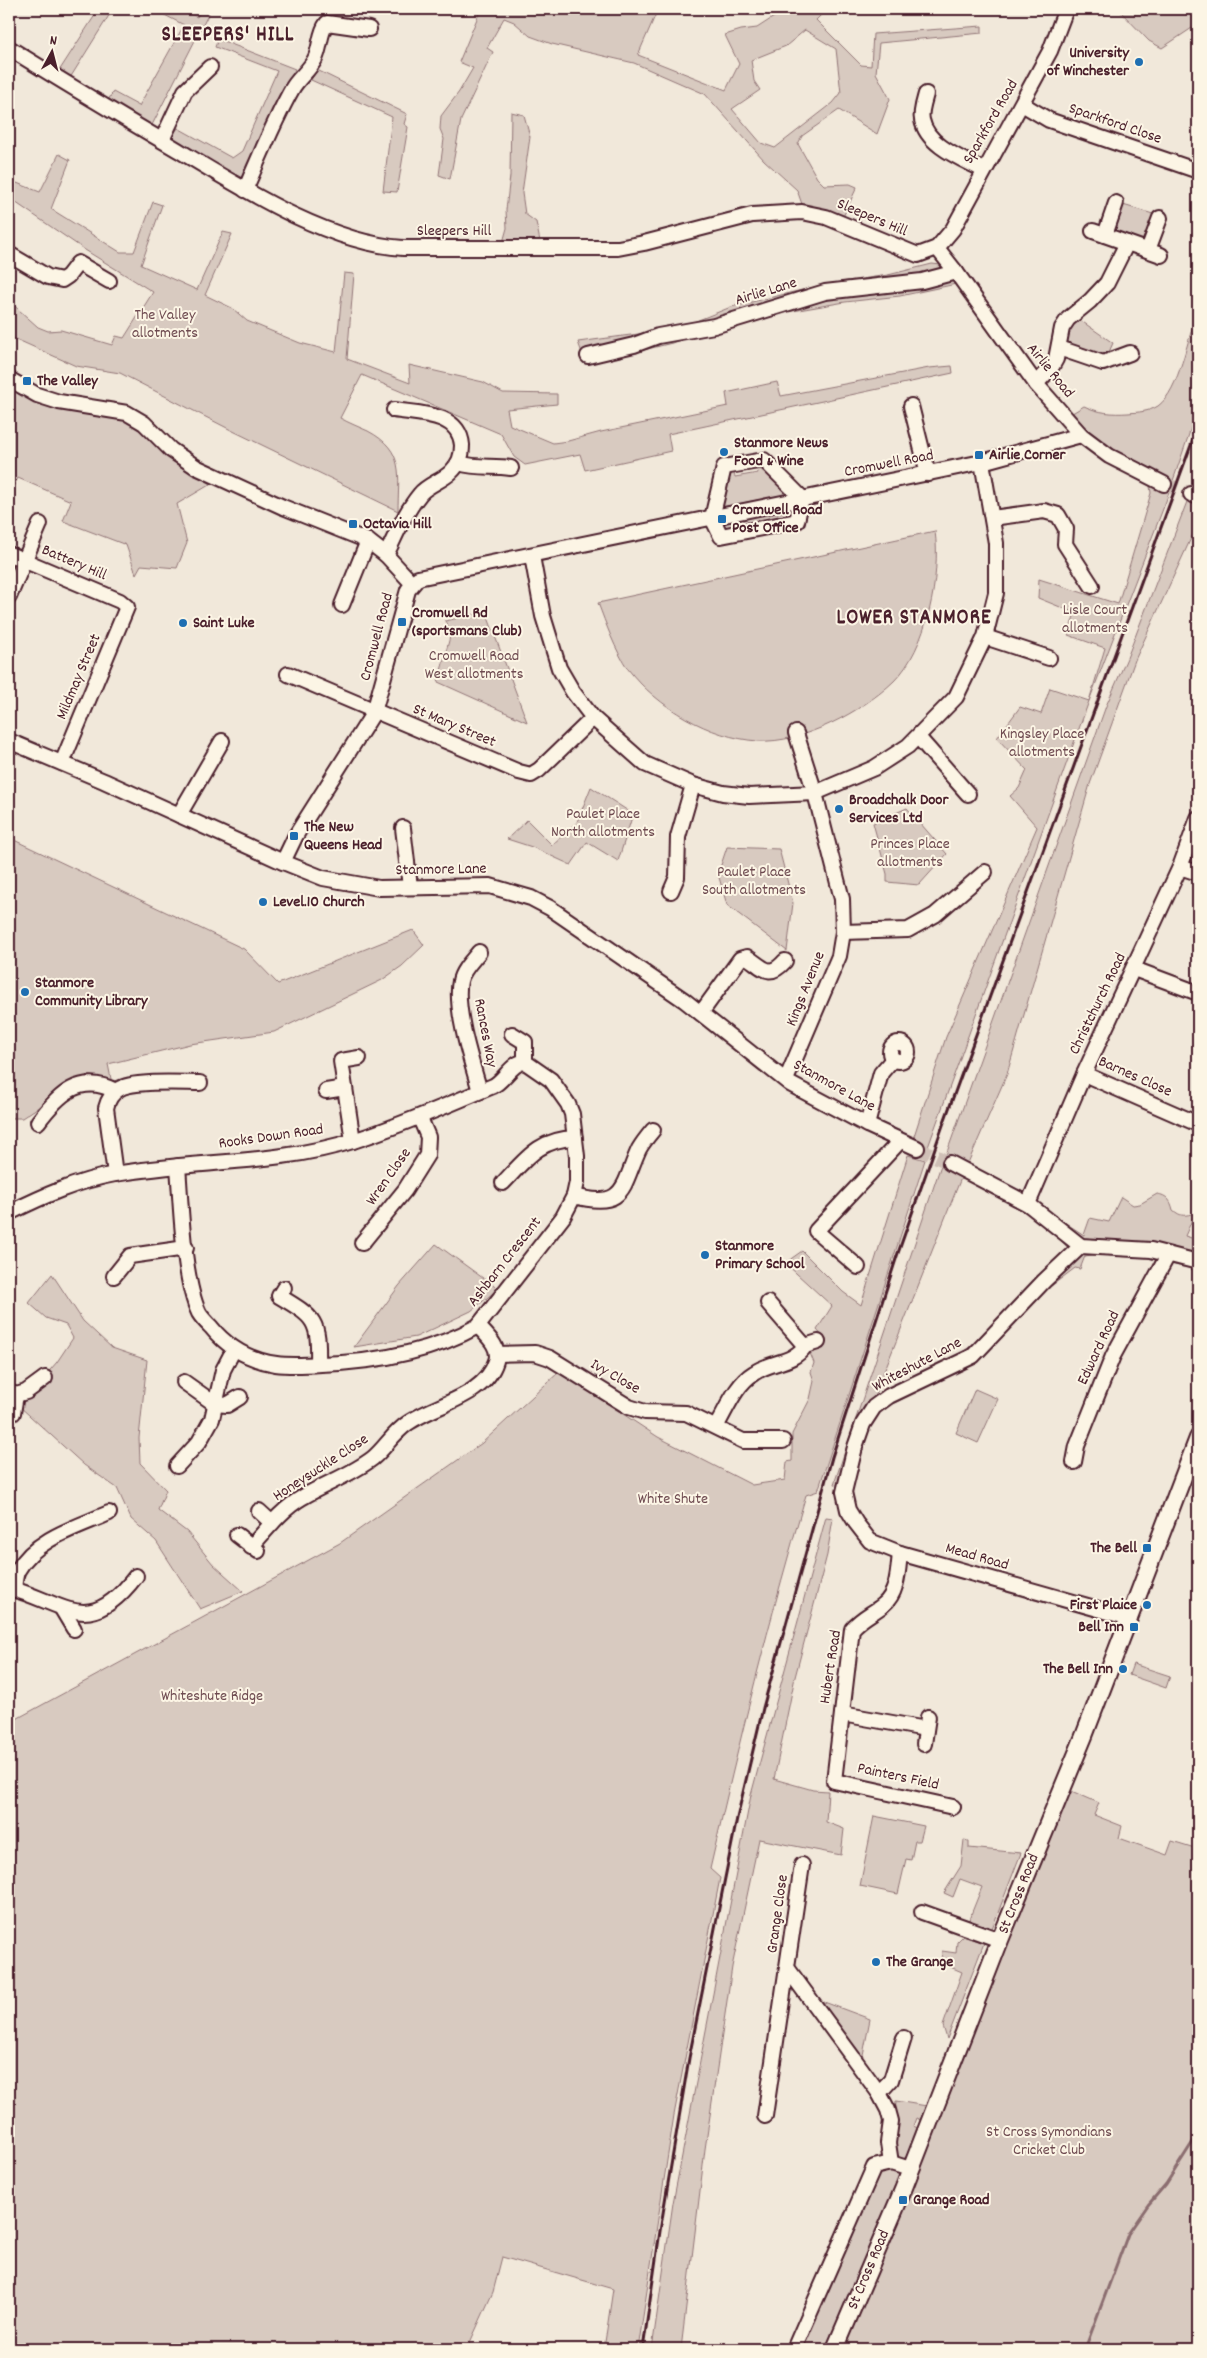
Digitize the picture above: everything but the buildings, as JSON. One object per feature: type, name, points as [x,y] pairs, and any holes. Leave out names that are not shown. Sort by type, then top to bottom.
[{"type":"main road","name":"St Cross Road","points":[[835,2349],[910,2170],[1000,1940],[1130,1618],[1198,1438]]},
{"type":"street","name":"Sparkford Road","points":[[936,248],[953,229],[1022,104],[1050,51],[1066,9]]},
{"type":"street","points":[[245,190],[285,100],[294,85],[307,73],[314,61],[323,28],[327,23],[335,23],[369,29]]},
{"type":"street","name":"Sleepers Hill","points":[[9,48],[245,190],[334,233],[352,240],[382,247],[618,248],[752,215],[802,212],[826,217],[918,255],[936,248]]},
{"type":"street","points":[[162,140],[185,91],[210,67]]},
{"type":"street","points":[[926,94],[921,119],[931,138],[942,147],[984,170]]},
{"type":"street","name":"Sparkford Close","points":[[1022,104],[1058,123],[1198,171]]},
{"type":"street","points":[[1116,203],[1099,233],[1154,252],[1160,218]]},
{"type":"street","points":[[1036,384],[1051,368],[1059,348],[1065,324],[1107,283],[1127,243]]},
{"type":"street","name":"Airlie Road","points":[[936,248],[956,272],[1036,384],[1081,435],[1109,456],[1164,484]]},
{"type":"street","points":[[9,254],[48,277],[62,280],[68,276],[78,263],[109,281]]},
{"type":"street","name":"Airlie Lane","points":[[588,356],[634,346],[658,336],[714,326],[825,292],[922,281],[956,272]]},
{"type":"street","points":[[1059,348],[1103,363],[1130,354]]},
{"type":"street","points":[[9,379],[38,395],[52,400],[136,416],[172,450],[196,467],[283,507],[368,542],[386,555],[412,584]]},
{"type":"street","points":[[911,406],[928,474]]},
{"type":"street","points":[[386,555],[421,492],[445,477],[459,463],[462,450],[459,433],[448,421],[432,416],[394,410]]},
{"type":"street","name":"Cromwell Road","points":[[282,862],[296,835],[374,712],[408,590],[412,584],[426,575],[532,556],[802,498],[928,474],[982,462],[1081,435]]},
{"type":"street","points":[[764,460],[802,498],[797,521],[721,536],[712,518],[724,467],[764,460]]},
{"type":"street","points":[[532,556],[543,616],[559,668],[573,692],[593,718],[645,764],[693,785],[749,796],[815,793],[874,768],[918,737],[956,697],[985,638],[996,593],[996,543],[982,462]]},
{"type":"street","points":[[459,463],[477,468],[500,466],[511,468]]},
{"type":"street","points":[[992,518],[1044,511],[1058,515],[1066,528],[1066,544],[1092,586]]},
{"type":"street","points":[[9,597],[40,524]]},
{"type":"street","points":[[342,604],[368,542]]},
{"type":"street","name":"Battery Hill","points":[[9,554],[126,604]]},
{"type":"street","name":"Mildmay Street","points":[[62,763],[126,611],[126,604]]},
{"type":"street","points":[[985,638],[1049,658]]},
{"type":"street","name":"St Mary Street","points":[[288,674],[374,712],[519,772],[531,775],[539,770],[593,718]]},
{"type":"street","name":"Kings Avenue","points":[[786,1080],[840,956],[843,932],[842,899],[815,793],[796,733]]},
{"type":"street","points":[[918,737],[968,794]]},
{"type":"street","name":"Stanmore Lane","points":[[9,741],[282,862],[340,883],[378,888],[490,886],[531,898],[550,908],[701,1013],[786,1080],[867,1125],[917,1148]]},
{"type":"street","points":[[179,815],[222,742]]},
{"type":"street","points":[[671,891],[677,877],[678,837],[693,785]]},
{"type":"street","name":"Christchurch Road","points":[[1028,1204],[1084,1074],[1134,970],[1180,867],[1198,818]]},
{"type":"street","points":[[403,828],[410,887]]},
{"type":"street","points":[[1180,867],[1198,874]]},
{"type":"street","points":[[843,932],[900,932],[916,927],[942,909],[984,872]]},
{"type":"street","name":"Rances Way","points":[[479,952],[454,976],[465,1037],[480,1092]]},
{"type":"street","points":[[701,1013],[740,959],[747,957],[772,972],[777,970],[785,961]]},
{"type":"street","points":[[1134,970],[1198,993]]},
{"type":"street","name":"Rances Way","points":[[512,1034],[525,1042],[525,1062]]},
{"type":"street","points":[[353,1141],[341,1061],[359,1058]]},
{"type":"street","points":[[867,1125],[882,1073],[893,1060]]},
{"type":"street","name":"Rooks Down Road","points":[[9,1213],[63,1188],[115,1174],[284,1156],[353,1141],[420,1118],[498,1084],[518,1063],[525,1062]]},
{"type":"street","name":"Ashbarn Crescent","points":[[178,1166],[191,1288],[199,1314],[234,1349],[250,1357],[274,1364],[294,1366],[366,1361],[428,1348],[459,1337],[478,1326],[558,1223],[574,1196],[578,1168],[572,1114],[562,1094],[551,1080],[525,1062]]},
{"type":"street","name":"Barnes Close","points":[[1084,1074],[1198,1124]]},
{"type":"street","points":[[115,1174],[106,1108],[108,1101],[116,1091],[135,1085],[178,1090],[200,1083]]},
{"type":"street","points":[[38,1122],[57,1098],[76,1087],[97,1084],[116,1091]]},
{"type":"street","points":[[326,1091],[345,1088]]},
{"type":"street","name":"Wren Close","points":[[362,1243],[371,1223],[404,1190],[427,1155],[428,1138],[420,1118]]},
{"type":"street","points":[[574,1196],[593,1201],[602,1200],[617,1194],[628,1180],[640,1146],[653,1130]]},
{"type":"street","points":[[503,1183],[535,1150],[548,1142],[575,1138]]},
{"type":"street","points":[[858,1267],[816,1231],[900,1141]]},
{"type":"street","points":[[950,1163],[1028,1204],[1081,1246],[1151,1250],[1198,1262]]},
{"type":"street","name":"Whiteshute Lane","points":[[844,1492],[855,1447],[863,1424],[874,1407],[889,1396],[973,1356],[1044,1281],[1081,1246]]},
{"type":"street","points":[[114,1276],[130,1256],[186,1248]]},
{"type":"street","name":"Edward Road","points":[[1074,1462],[1077,1446],[1113,1356],[1168,1254]]},
{"type":"street","points":[[284,1288],[279,1296],[309,1315],[316,1325],[319,1336],[318,1364]]},
{"type":"street","points":[[716,1427],[741,1384],[749,1376],[756,1371],[791,1359],[812,1344],[768,1303]]},
{"type":"street","points":[[478,1326],[494,1344],[497,1354]]},
{"type":"street","points":[[177,1466],[199,1442],[212,1419],[223,1370],[234,1349]]},
{"type":"street","name":"Ivy Close","points":[[497,1354],[535,1353],[550,1358],[629,1407],[646,1412],[686,1413],[744,1441],[783,1441]]},
{"type":"street","name":"Honeysuckle Close","points":[[237,1535],[255,1549],[272,1523],[303,1496],[346,1475],[372,1458],[387,1441],[408,1423],[465,1394],[479,1384],[488,1376],[496,1362],[497,1354]]},
{"type":"street","points":[[13,1413],[12,1394],[26,1392],[45,1378]]},
{"type":"street","points":[[184,1382],[214,1404],[227,1405],[240,1396]]},
{"type":"street","name":"Mead Road","points":[[844,1492],[848,1510],[856,1524],[870,1541],[900,1553],[1130,1618]]},
{"type":"street","name":"Honeysuckle Close","points":[[259,1512],[272,1523]]},
{"type":"street","points":[[109,1513],[69,1530],[40,1546],[17,1571],[11,1588],[62,1609],[80,1612],[96,1610],[120,1596],[137,1576]]},
{"type":"street","name":"Hubert Road","points":[[834,1781],[852,1629],[860,1619],[884,1604],[896,1587],[900,1553]]},
{"type":"street","points":[[62,1609],[74,1629]]},
{"type":"street","name":"Hubert Road","points":[[842,1714],[927,1723],[924,1744]]},
{"type":"street","name":"Painters Field","points":[[834,1781],[953,1807]]},
{"type":"street","name":"Grange Close","points":[[788,1968],[802,1865]]},
{"type":"street","points":[[922,1912],[1000,1940]]},
{"type":"street","points":[[788,1968],[878,2092],[888,2110],[890,2122],[888,2143],[891,2163]]},
{"type":"street","points":[[765,2116],[788,1968]]},
{"type":"street","points":[[878,2092],[891,2080],[904,2038]]},
{"type":"street","points":[[794,2349],[874,2167],[891,2163],[910,2170]]},
{"type":"green space","points":[[99,9],[113,9],[70,78],[59,71]]},
{"type":"green space","points":[[153,9],[181,9],[197,17],[202,9],[211,9],[150,129],[107,102],[113,92],[139,106],[184,25]]},
{"type":"green space","points":[[481,9],[658,9],[638,55],[726,90],[739,64],[725,35],[757,28],[777,15],[792,9],[875,9],[874,11],[825,11],[816,20],[861,65],[871,66],[873,34],[982,26],[982,33],[879,43],[876,73],[890,99],[877,134],[839,110],[802,136],[798,144],[817,178],[824,185],[850,184],[857,187],[842,219],[803,207],[797,190],[764,160],[705,94],[634,63],[552,44],[530,36],[514,22],[504,18],[487,48],[493,52],[461,120],[450,179],[439,175],[444,139],[440,129],[441,116],[459,92],[473,68],[459,62]],"holes":[[[805,30],[836,49],[841,93],[833,103],[775,148],[761,143],[732,109],[760,90],[754,81],[751,60],[786,46]]]},
{"type":"green space","points":[[1118,9],[1198,9],[1198,24],[1162,48],[1149,41]]},
{"type":"green space","points":[[218,39],[295,69],[244,182],[169,140],[178,128],[232,158],[242,151],[277,71],[215,47]]},
{"type":"green space","points":[[317,70],[407,114],[404,124],[408,127],[397,192],[383,191],[392,117],[311,80]]},
{"type":"green space","points":[[511,112],[524,115],[530,137],[522,193],[525,214],[536,222],[541,246],[502,246],[507,228],[506,210],[510,176]]},
{"type":"green space","name":"The Valley allotments","points":[[59,154],[70,160],[51,209],[120,252],[134,252],[153,202],[162,205],[141,265],[197,290],[223,232],[232,234],[205,295],[232,308],[247,321],[300,343],[336,352],[344,273],[354,274],[347,359],[410,383],[409,365],[483,382],[503,393],[557,394],[557,404],[507,409],[510,425],[553,443],[728,406],[726,393],[777,382],[781,396],[929,368],[952,366],[953,373],[668,434],[671,451],[585,470],[580,454],[525,465],[514,457],[501,434],[362,375],[340,418],[368,431],[389,447],[394,456],[399,475],[398,511],[231,430],[120,373],[76,366],[9,336],[9,301],[38,327],[48,331],[61,330],[112,345],[116,336],[124,338],[153,292],[85,250],[9,198],[9,180],[40,192]]},
{"type":"green space","points":[[1123,205],[1153,214],[1144,242],[1114,232]]},
{"type":"green space","points":[[932,264],[941,265],[956,284],[900,296],[845,302],[770,315],[699,333],[672,343],[586,364],[578,342],[676,329],[731,307],[827,284],[888,275]]},
{"type":"green space","name":"Lisle Court allotments","points":[[1198,312],[1198,408],[1166,501],[1089,701],[1105,648],[1068,635],[1075,613],[1038,598],[1039,579],[1118,604],[1151,493],[1148,472],[1098,441],[1069,415],[1084,406],[1100,412],[1128,413],[1158,406],[1172,388]]},
{"type":"green space","points":[[1077,318],[1113,343],[1109,352],[1092,354],[1075,347],[1066,340],[1068,329]]},
{"type":"green space","points":[[9,383],[127,420],[177,462],[211,484],[177,504],[187,543],[177,568],[141,565],[136,574],[126,545],[63,521],[71,501],[18,478],[9,494]]},
{"type":"green space","points":[[756,465],[762,466],[787,489],[787,494],[717,508],[725,475],[733,470],[735,477],[758,473]]},
{"type":"green space","points":[[1198,473],[1198,523],[1135,660],[1090,784],[1007,1074],[968,1163],[946,1155],[1106,706],[1127,658]]},
{"type":"green space","points":[[792,507],[792,515],[724,533],[719,518]]},
{"type":"green space","points":[[935,531],[936,569],[929,611],[915,650],[905,667],[894,681],[881,692],[849,714],[812,731],[775,741],[740,739],[722,734],[703,727],[669,708],[640,683],[623,662],[598,603]]},
{"type":"green space","name":"Cromwell Road West allotments","points":[[486,612],[527,722],[438,682],[451,633],[445,621]]},
{"type":"green space","name":"Kingsley Place allotments","points":[[1050,688],[1089,701],[928,1147],[914,1136],[946,1037],[1037,827],[1010,796],[1019,788],[1027,770],[997,738],[1020,707],[1041,714]]},
{"type":"green space","name":"Paulet Place North allotments","points":[[591,787],[633,814],[618,861],[587,842],[571,865],[532,847],[507,839],[527,820],[552,845],[577,822]]},
{"type":"green space","name":"Princes Place allotments","points":[[907,808],[947,854],[919,885],[887,882],[887,874],[873,823]]},
{"type":"green space","points":[[14,840],[244,949],[278,984],[413,930],[424,945],[402,966],[382,980],[274,1032],[190,1044],[108,1064],[112,1084],[49,1100],[22,1118],[9,1118],[9,842]]},
{"type":"green space","name":"Paulet Place South allotments","points":[[727,847],[779,849],[793,903],[787,951],[727,905],[718,874]]},
{"type":"green space","points":[[908,1155],[925,1160],[818,1491],[806,1495],[755,1681],[710,1869],[720,1878],[674,2115],[638,2349],[604,2349],[613,2289],[502,2257],[493,2292],[467,2349],[9,2349],[9,1723],[340,1543],[482,1443],[559,1372],[658,1437],[752,1485],[785,1480],[787,1462],[792,1461],[792,1434],[810,1399],[814,1381],[811,1372],[814,1363],[810,1353],[825,1339],[817,1330],[832,1306],[785,1263],[802,1251],[843,1292],[861,1305]]},
{"type":"green space","points":[[941,1165],[961,1178],[874,1397],[891,1391],[939,1367],[984,1336],[997,1324],[1007,1330],[987,1353],[940,1380],[878,1411],[867,1426],[839,1486],[834,1484]]},
{"type":"green space","points":[[1157,1194],[1168,1199],[1173,1210],[1178,1214],[1195,1213],[1185,1236],[1198,1240],[1198,1260],[1188,1257],[1184,1267],[1156,1261],[1154,1255],[1118,1251],[1085,1256],[1080,1269],[1075,1268],[1042,1293],[1069,1249],[1055,1234],[1064,1222],[1084,1235],[1090,1218],[1109,1222],[1121,1197],[1133,1205],[1140,1204]]},
{"type":"green space","points":[[436,1244],[498,1289],[471,1311],[416,1337],[354,1347],[399,1286]]},
{"type":"green space","points":[[52,1274],[83,1321],[112,1348],[147,1360],[139,1438],[140,1463],[166,1490],[158,1510],[187,1532],[213,1564],[243,1591],[200,1609],[156,1541],[131,1519],[117,1488],[84,1465],[19,1406],[57,1362],[73,1338],[66,1325],[46,1318],[29,1303]]},
{"type":"green space","points":[[975,1389],[998,1399],[978,1443],[956,1433]]},
{"type":"green space","points":[[826,1517],[833,1518],[827,1555],[795,1677],[774,1779],[813,1790],[828,1791],[826,1822],[844,1829],[841,1855],[759,1839],[732,1967],[705,2149],[681,2349],[652,2349],[673,2203],[751,1795]]},
{"type":"green space","points":[[1133,1664],[1170,1676],[1166,1688],[1129,1675]]},
{"type":"green space","name":"St Cross Symondians Cricket Club","points":[[1069,1790],[1099,1803],[1094,1815],[1122,1826],[1119,1838],[1167,1855],[1172,1841],[1198,1849],[1195,1861],[1198,1864],[1198,2349],[841,2349]]},
{"type":"green space","points":[[874,1816],[924,1826],[920,1841],[915,1841],[911,1860],[906,1859],[898,1894],[860,1886]]},
{"type":"green space","points":[[964,1840],[969,1841],[969,1848],[1021,1853],[991,1931],[968,1922],[982,1887],[960,1879],[953,1897],[944,1893],[961,1866]]},
{"type":"green space","points":[[963,1936],[984,1943],[947,2039],[943,2026],[962,1972],[941,1963],[942,1951],[956,1953],[957,1942]]},
{"type":"green space","points":[[816,1999],[870,2019],[862,2060]]},
{"type":"green space","points":[[896,2101],[927,2106],[921,2120],[916,2118],[913,2126],[918,2128],[906,2157],[900,2161],[892,2154]]},
{"type":"green space","points":[[878,2169],[896,2170],[901,2180],[831,2349],[801,2349]]},
{"type":"waterway","points":[[1085,2349],[1128,2234],[1148,2205],[1166,2184],[1198,2134]]},
{"type":"tunnel","points":[[1164,484],[1191,494]]},
{"type":"tunnel","points":[[917,1148],[950,1163]]},
{"type":"railway","points":[[643,2349],[660,2231],[689,2058],[737,1818],[763,1708],[832,1457],[897,1256],[943,1125],[1198,426]]},
{"type":"place","name":"University of Winchester","points":[[1139,62]]},
{"type":"place","name":"The Valley","points":[[27,381]]},
{"type":"place","name":"Stanmore News Food & Wine","points":[[724,452]]},
{"type":"place","name":"Airlie Corner","points":[[979,455]]},
{"type":"place","name":"Cromwell Road Post Office","points":[[722,519]]},
{"type":"place","name":"Octavia Hill","points":[[353,524]]},
{"type":"place","name":"Cromwell Rd (sportsmans Club)","points":[[402,622]]},
{"type":"place","name":"Saint Luke","points":[[183,623]]},
{"type":"place","name":"Broadchalk Door Services Ltd","points":[[839,809]]},
{"type":"place","name":"The New Queens Head","points":[[294,836]]},
{"type":"place","name":"Level.10 Church","points":[[263,902]]},
{"type":"place","name":"Stanmore Community Library","points":[[25,992]]},
{"type":"place","name":"Stanmore Primary School","points":[[705,1255]]},
{"type":"place","name":"The Bell","points":[[1147,1548]]},
{"type":"place","name":"First Plaice","points":[[1147,1605]]},
{"type":"place","name":"Bell Inn","points":[[1134,1627]]},
{"type":"place","name":"The Bell Inn","points":[[1123,1669]]},
{"type":"place","name":"The Grange","points":[[876,1962]]},
{"type":"place","name":"Grange Road","points":[[903,2200]]},
{"type":"district","name":"SLEEPERS' HILL","points":[[228,36]]},
{"type":"district","name":"LOWER STANMORE","points":[[914,619]]},
{"type":"park label","name":"White Shute","points":[[673,1499]]},
{"type":"park label","name":"Whiteshute Ridge","points":[[212,1696]]}]
